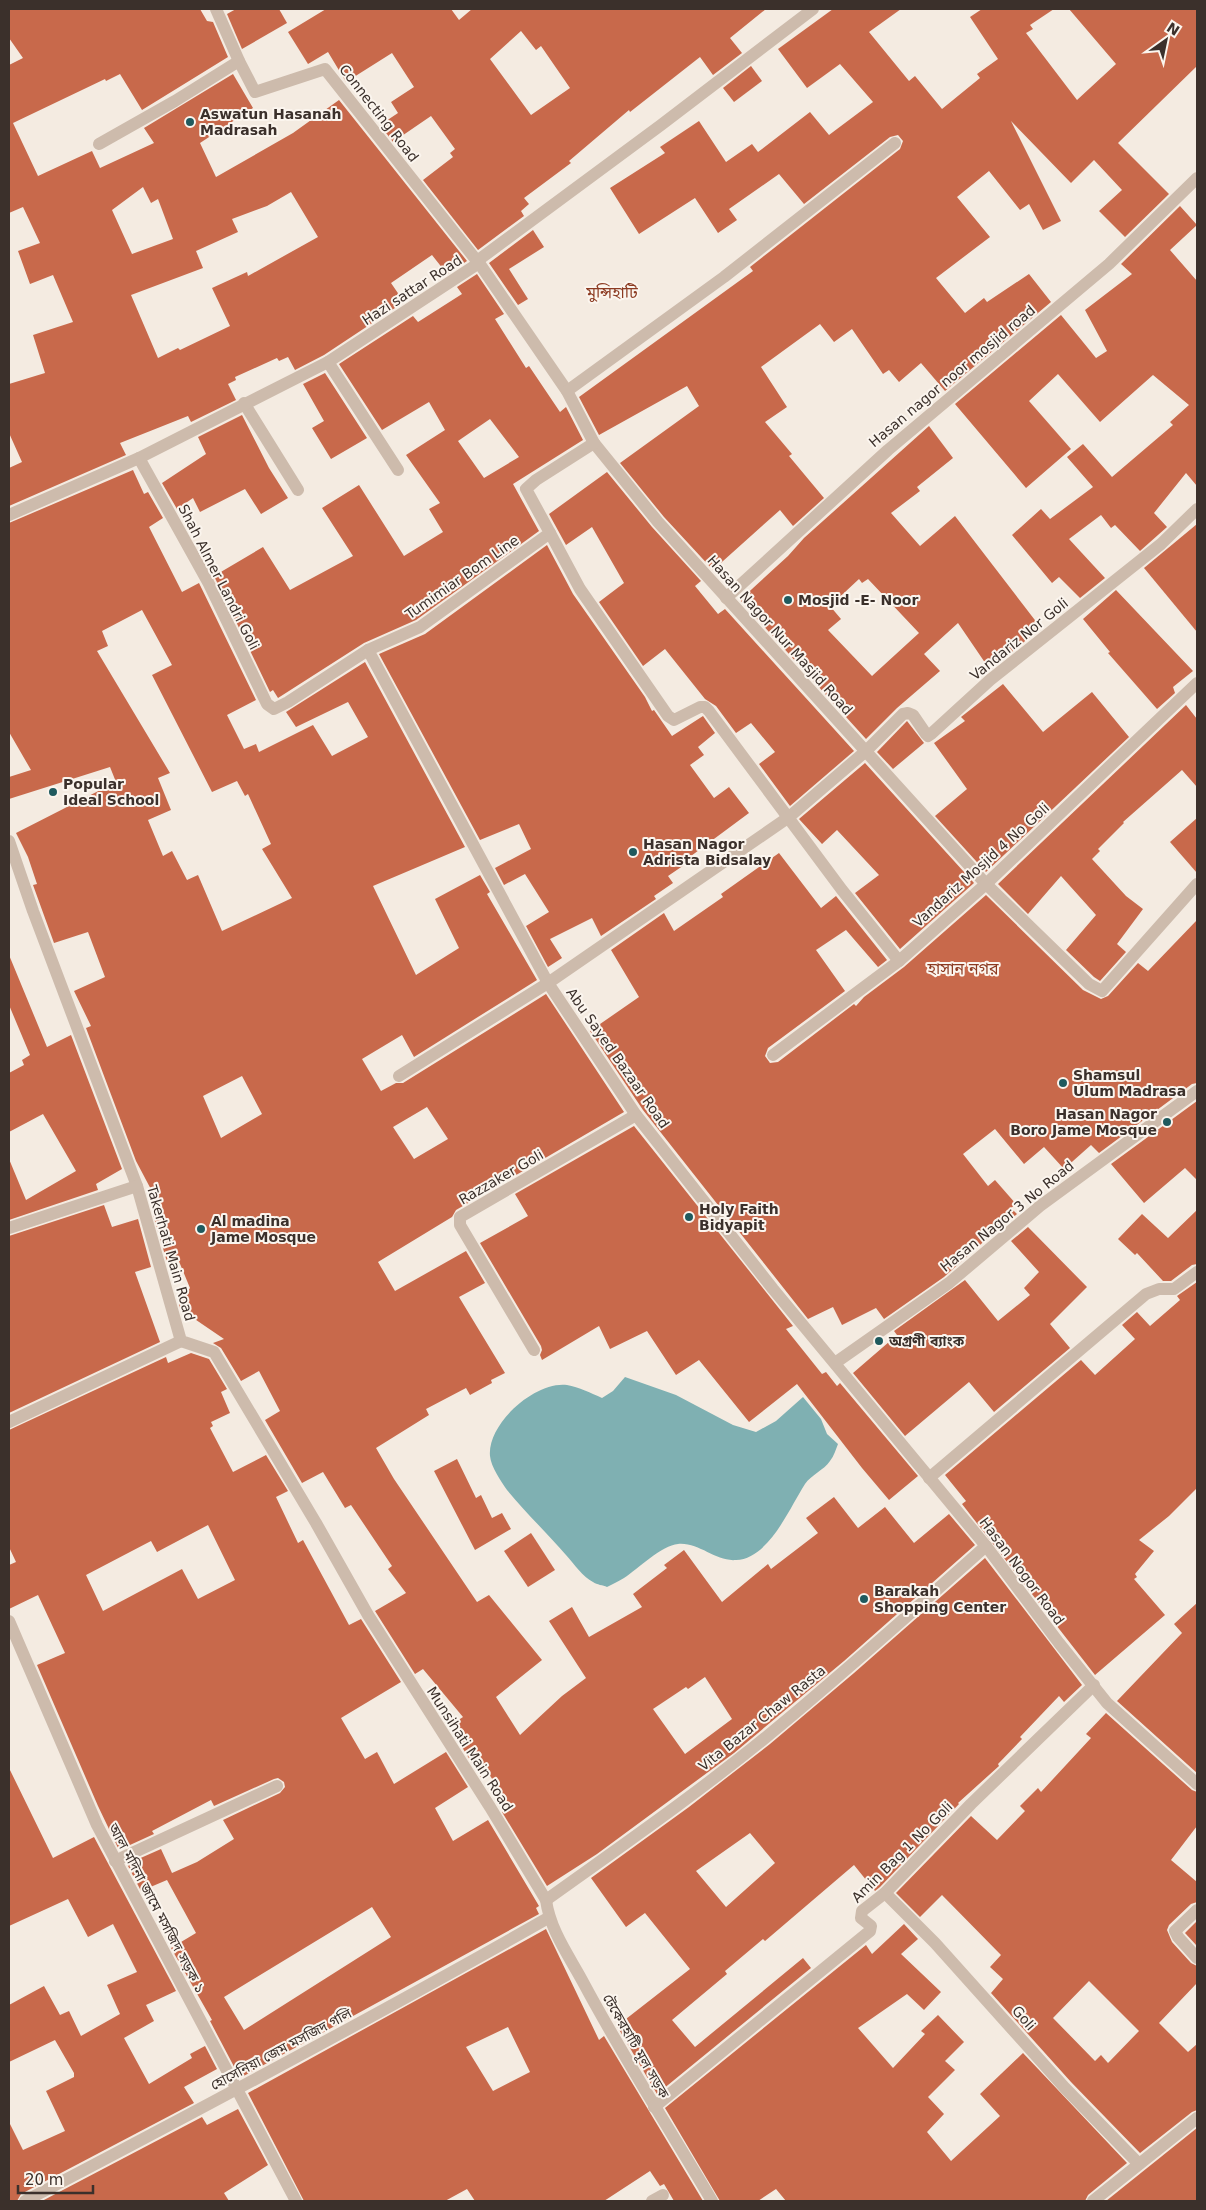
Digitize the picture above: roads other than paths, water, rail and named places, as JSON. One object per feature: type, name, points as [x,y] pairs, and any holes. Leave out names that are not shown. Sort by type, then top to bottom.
[{"type":"street","points":[[99,144],[176,101],[239,61],[216,9]]},
{"type":"street","name":"Hazi sattar Road","points":[[9,515],[138,458],[328,362],[478,262],[813,9]]},
{"type":"street","name":"Connecting Road","points":[[239,61],[256,92],[325,69],[478,262]]},
{"type":"street","points":[[567,391],[724,277],[895,143]]},
{"type":"street","name":"Hasan nagor noor mosjid road","points":[[726,598],[888,450],[1109,264],[1197,178]]},
{"type":"street","name":"Hasan Nagor Nur Masjid Road","points":[[478,262],[567,391],[594,443],[658,522],[986,884],[1089,984],[1102,991],[1197,884]]},
{"type":"street","points":[[328,362],[398,470]]},
{"type":"street","points":[[244,403],[298,490]]},
{"type":"street","points":[[594,443],[536,480],[526,489],[580,589],[668,716],[674,720],[705,707],[842,890],[898,960]]},
{"type":"street","name":"Shah Almer Landri Goli","points":[[138,458],[208,582],[267,704],[274,709]]},
{"type":"street","name":"Vandariz Nor Goli","points":[[866,750],[903,714],[913,715],[926,734],[928,736],[931,734],[990,680],[1161,544],[1197,509]]},
{"type":"street","name":"Tumimiar Bom Line","points":[[274,709],[288,702],[368,650],[420,627],[550,533]]},
{"type":"street","points":[[368,650],[548,982],[399,1076]]},
{"type":"street","name":"Vandariz Mosjid 4 No Goli","points":[[773,1055],[898,960],[986,884],[1197,683]]},
{"type":"street","name":"Abu Sayed Bazaar Road","points":[[835,1363],[773,1289],[636,1115],[548,982],[789,817],[866,750]]},
{"type":"street","name":"Takerhati Main Road","points":[[9,842],[33,911],[137,1186],[181,1341],[214,1352],[316,1523],[368,1616]]},
{"type":"street","name":"Hasan Nagor 3 No Road","points":[[835,1363],[949,1283],[1040,1206],[1197,1091]]},
{"type":"street","name":"Razzaker Goli","points":[[534,1350],[460,1224],[460,1217],[636,1115]]},
{"type":"street","points":[[9,1228],[137,1186]]},
{"type":"street","points":[[929,1478],[1146,1294],[1159,1289],[1174,1289],[1197,1272]]},
{"type":"street","points":[[9,1422],[181,1341]]},
{"type":"street","name":"Hasan Nogor Road","points":[[835,1363],[986,1546],[1058,1644],[1107,1702],[1197,1784]]},
{"type":"street","name":"Vita Bazar Chaw Rasta","points":[[546,1900],[764,1739],[881,1641],[986,1546]]},
{"type":"street","name":"Munsihati Main Road","points":[[368,1616],[490,1807],[546,1900]]},
{"type":"street","name":"আল মদিনা জামে মসজিদ সড়ক ১","points":[[9,1621],[114,1861],[296,2201]]},
{"type":"street","name":"Amin Bag 1 No Goli","points":[[654,2107],[870,1931],[871,1926],[861,1918],[860,1914],[885,1893],[1012,1763],[1094,1685]]},
{"type":"street","points":[[114,1861],[277,1786]]},
{"type":"street","name":"Goli","points":[[885,1893],[935,1943],[1065,2088],[1138,2164]]},
{"type":"street","name":"টেকেরহাটি মূল সড়ক","points":[[546,1900],[548,1918],[654,2107],[712,2201]]},
{"type":"street","points":[[1197,1910],[1174,1931],[1197,1958]]},
{"type":"street","name":"হোসেনিয়া জেম মসজিদ গলি","points":[[25,2201],[236,2091],[548,1918]]},
{"type":"street","points":[[1093,2201],[1197,2118]]},
{"type":"water","points":[[625,1377],[676,1395],[733,1425],[756,1432],[776,1421],[803,1397],[821,1419],[827,1434],[838,1444],[833,1457],[805,1484],[777,1530],[759,1551],[748,1557],[729,1560],[686,1544],[672,1545],[624,1578],[607,1587],[589,1580],[582,1574],[507,1490],[492,1465],[490,1456],[491,1444],[496,1431],[515,1407],[541,1390],[567,1385],[602,1398],[613,1391]]},
{"type":"place","name":"Aswatun Hasanah Madrasah","points":[[190,122]]},
{"type":"place","name":"Mosjid -E- Noor","points":[[788,600]]},
{"type":"place","name":"Popular Ideal School","points":[[53,792]]},
{"type":"place","name":"Hasan Nagor Adrista Bidsalay","points":[[633,852]]},
{"type":"place","name":"Shamsul Ulum Madrasa","points":[[1063,1083]]},
{"type":"place","name":"Hasan Nagor Boro Jame Mosque","points":[[1167,1122]]},
{"type":"place","name":"Holy Faith Bidyapit","points":[[689,1217]]},
{"type":"place","name":"Al madina Jame Mosque","points":[[201,1229]]},
{"type":"place","name":"অগ্রণী ব্যাংক","points":[[879,1341]]},
{"type":"place","name":"Barakah Shopping Center","points":[[864,1599]]},
{"type":"district","name":"মুন্সিহাটি","points":[[612,292]]},
{"type":"district","name":"হাসান নগর","points":[[963,968]]}]
